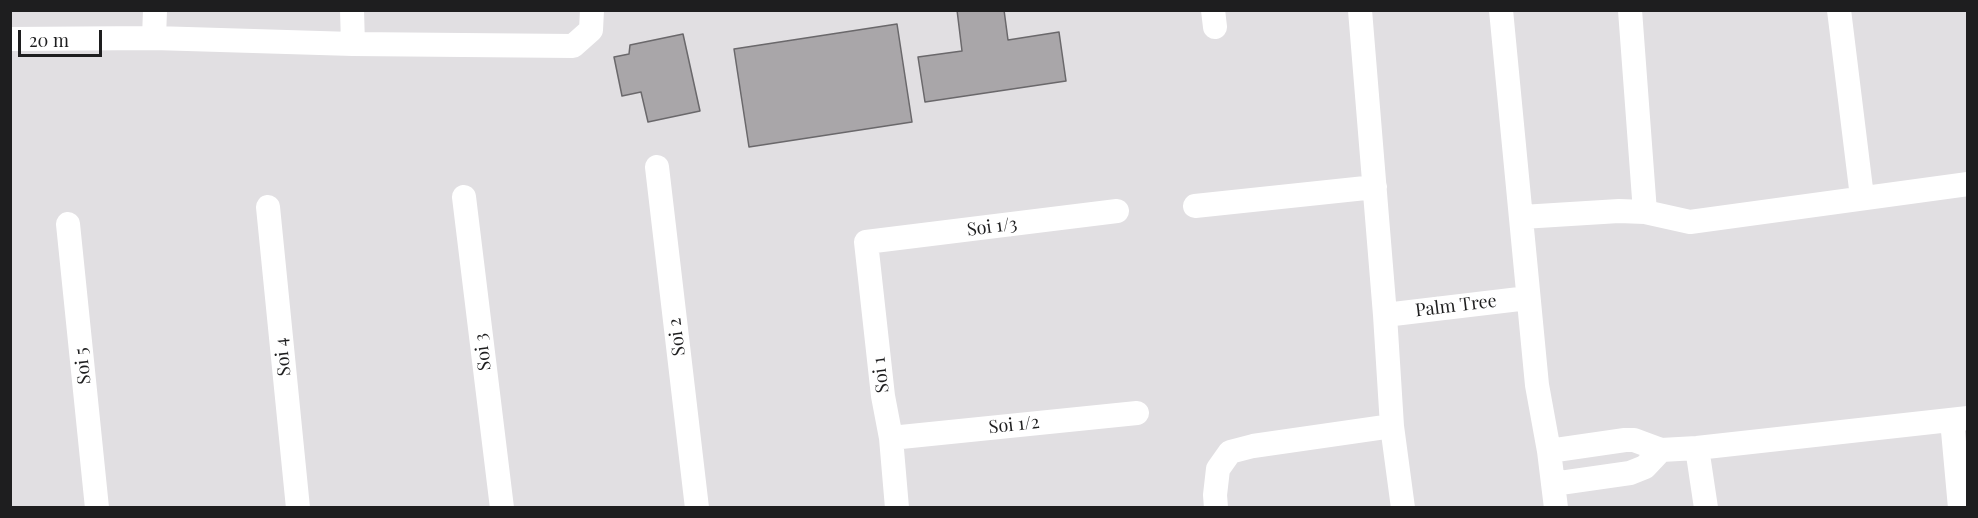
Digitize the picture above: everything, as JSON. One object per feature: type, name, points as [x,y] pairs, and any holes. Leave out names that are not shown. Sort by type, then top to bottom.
[{"type":"street","points":[[154,38],[155,10]]},
{"type":"street","points":[[352,10],[353,45]]},
{"type":"street","points":[[10,39],[154,38],[353,45],[573,46],[591,30],[592,10]]},
{"type":"street","points":[[1360,10],[1392,426],[1403,507]]},
{"type":"street","points":[[1501,10],[1522,217],[1527,298],[1537,385],[1549,451],[1554,496],[1630,473],[1645,466],[1661,450]]},
{"type":"street","points":[[1630,10],[1645,212]]},
{"type":"street","points":[[1839,10],[1862,197]]},
{"type":"street","name":"Soi 2","points":[[657,167],[697,507]]},
{"type":"street","points":[[1522,217],[1619,210],[1645,212],[1690,222],[1968,184]]},
{"type":"street","points":[[1195,206],[1375,187]]},
{"type":"street","name":"Soi 3","points":[[464,196],[502,507]]},
{"type":"street","name":"Soi 4","points":[[268,207],[298,507]]},
{"type":"street","name":"Soi 1/3","points":[[866,242],[1117,211]]},
{"type":"street","name":"Soi 5","points":[[68,224],[98,507]]},
{"type":"street","name":"Soi 1","points":[[866,242],[883,396],[891,438],[897,507]]},
{"type":"street","name":"Palm Tree","points":[[1385,315],[1527,298]]},
{"type":"street","name":"Soi 1/2","points":[[891,438],[1137,413]]},
{"type":"street","points":[[1549,451],[1634,440],[1661,450],[1697,448],[1960,419],[1960,507]]},
{"type":"street","points":[[1216,507],[1218,469],[1230,452],[1253,446],[1392,426]]},
{"type":"street","points":[[1697,448],[1706,507]]},
{"type":"building","points":[[957,10],[1004,10],[1008,40],[1059,32],[1066,81],[925,102],[918,57],[962,51]]},
{"type":"building","points":[[897,24],[912,122],[749,147],[734,49]]},
{"type":"building","points":[[683,34],[700,111],[648,122],[641,92],[622,96],[614,57],[629,54],[630,45]]}]
